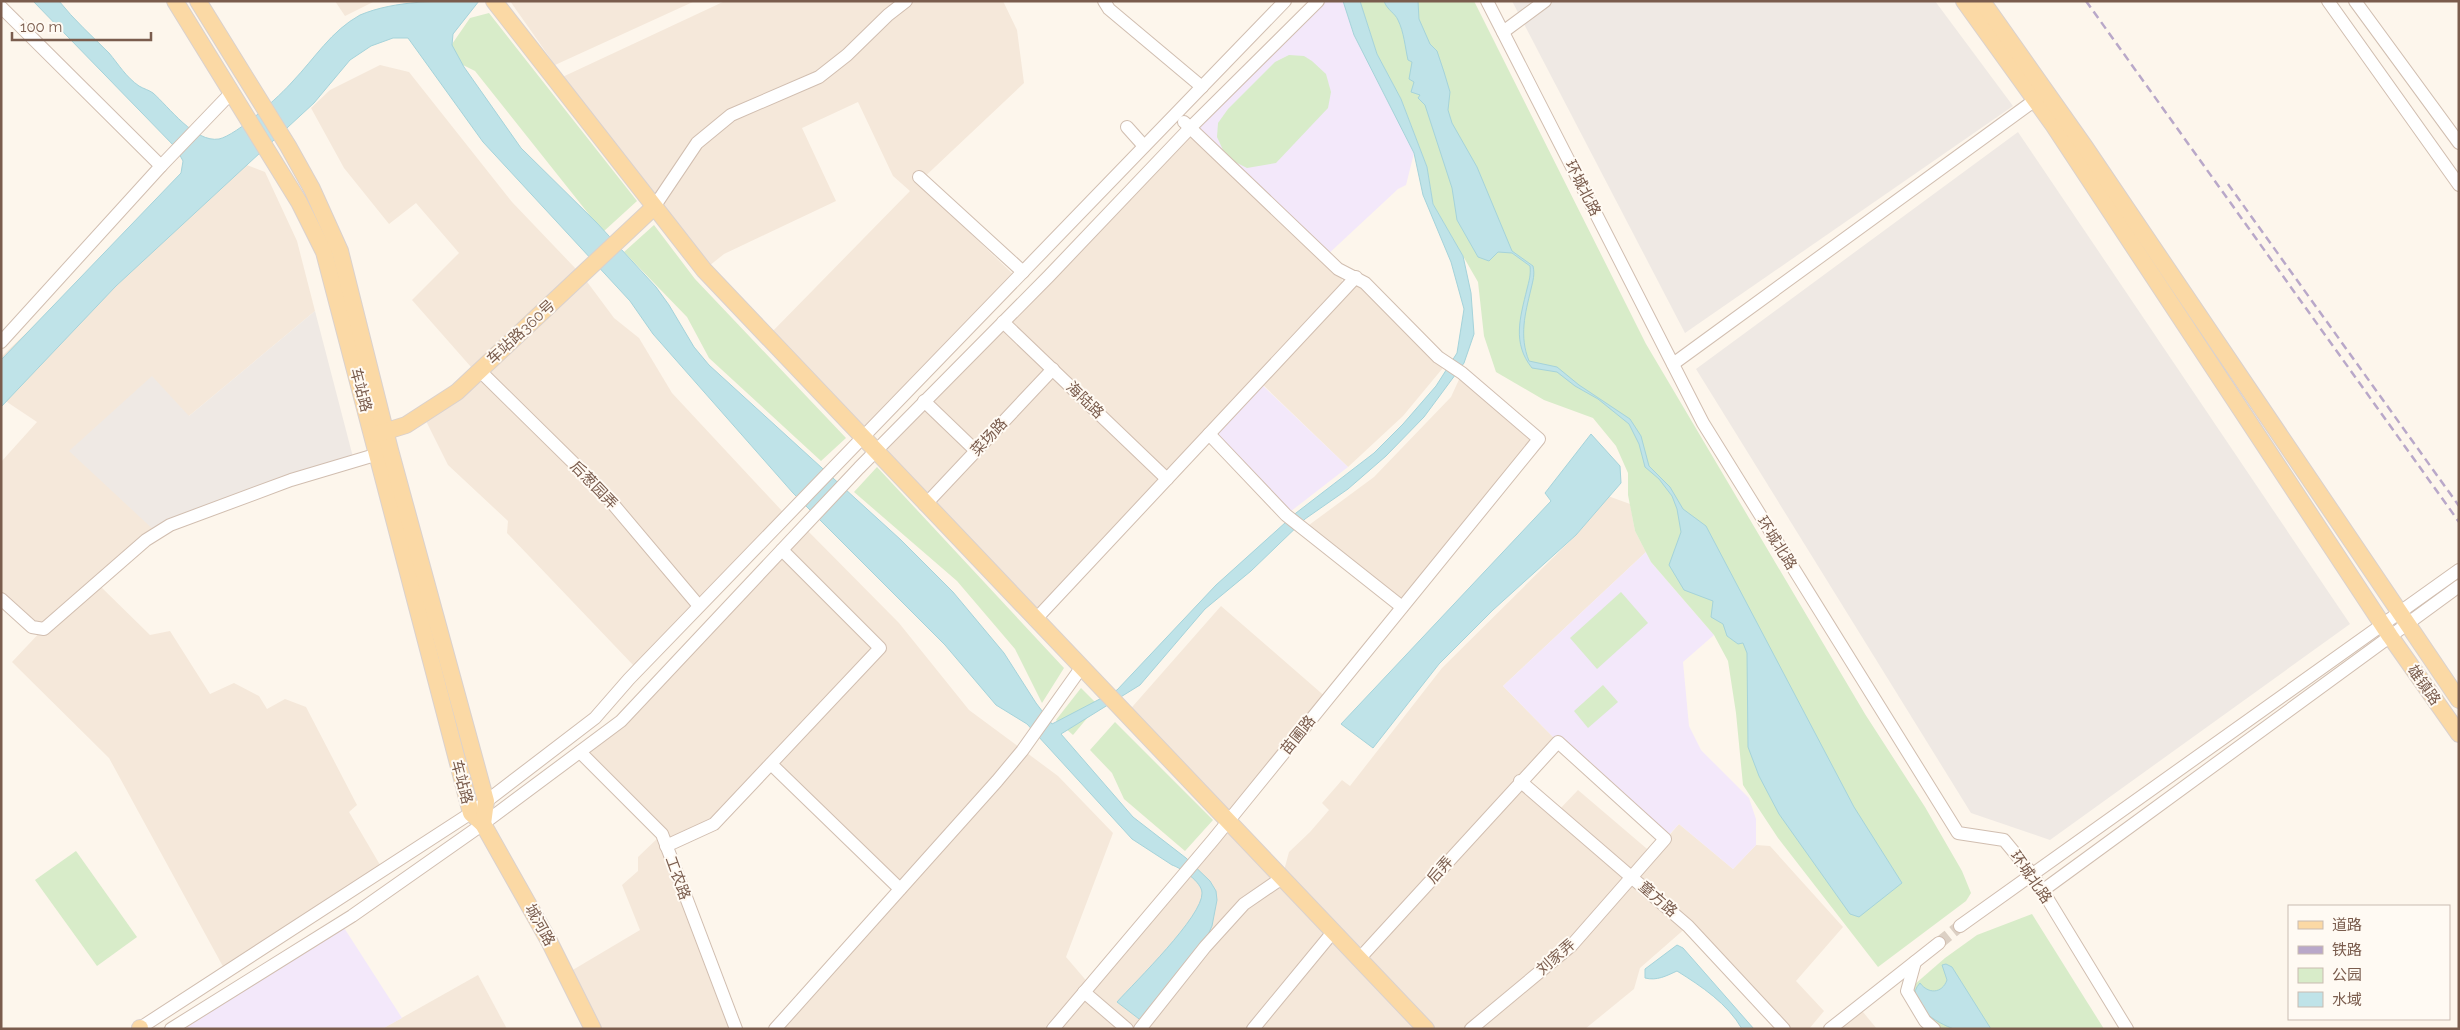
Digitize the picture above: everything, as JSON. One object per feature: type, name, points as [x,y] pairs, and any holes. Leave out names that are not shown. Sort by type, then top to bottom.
[{"type":"main road","name":"车站路","points":[[175,1],[299,202],[324,252],[379,434]]},
{"type":"main road","name":"车站路","points":[[198,1],[288,146],[312,189],[340,251],[383,452],[471,813],[482,824]]},
{"type":"main road","name":"雄镇路","points":[[1964,1],[2035,100],[2386,629],[2459,734]]},
{"type":"main road","name":"雄镇路","points":[[1982,1],[2085,147],[2459,700]]},
{"type":"main road","points":[[495,2],[704,270],[1426,1029]]},
{"type":"main road","name":"车站路360号","points":[[379,434],[414,421],[457,392],[654,207]]},
{"type":"main road","name":"车站路","points":[[383,452],[486,801],[482,824]]},
{"type":"main road","name":"城河路","points":[[482,824],[549,941],[593,1029]]},
{"type":"street","points":[[654,207],[697,143],[731,115],[818,77],[847,55],[888,15],[906,1]]},
{"type":"street","points":[[1104,1],[1109,9],[1202,87]]},
{"type":"street","points":[[140,1028],[471,813],[595,718],[629,679],[699,606],[1285,1]]},
{"type":"street","points":[[171,1029],[352,916],[482,824],[621,721],[924,401],[1190,128],[1318,1]]},
{"type":"street","name":"环城北路","points":[[1487,1],[1703,423],[1958,834],[2004,840],[2033,875],[2127,1029]]},
{"type":"street","points":[[1503,32],[1545,1]]},
{"type":"street","points":[[2328,1],[2459,185]]},
{"type":"street","points":[[2355,1],[2459,143]]},
{"type":"street","points":[[1,6],[161,166]]},
{"type":"street","points":[[1,342],[161,166],[232,92]]},
{"type":"street","points":[[1673,364],[2035,100]]},
{"type":"street","points":[[1035,620],[1356,277],[1338,269],[1175,114]]},
{"type":"street","points":[[1127,127],[1144,146]]},
{"type":"street","points":[[919,176],[1023,272]]},
{"type":"street","name":"苗圃路","points":[[1053,1029],[1228,820],[1539,438],[1462,373],[1438,357],[1371,289],[1356,277]]},
{"type":"street","name":"海陆路","points":[[1003,322],[1166,479]]},
{"type":"street","name":"菜场路","points":[[926,504],[1053,369]]},
{"type":"street","name":"后葱园弄","points":[[480,371],[602,491],[699,606]]},
{"type":"street","points":[[924,401],[976,451]]},
{"type":"street","points":[[1209,434],[1286,515],[1305,528],[1402,607]]},
{"type":"street","points":[[1,599],[32,627],[44,629],[146,540],[170,525],[291,480],[383,452]]},
{"type":"street","points":[[666,846],[714,824],[880,648],[782,550]]},
{"type":"street","points":[[2403,618],[2459,570]]},
{"type":"street","points":[[1960,926],[2386,629],[2459,586]]},
{"type":"street","points":[[2042,891],[2386,629]]},
{"type":"street","points":[[775,1029],[997,782],[1081,668]]},
{"type":"street","name":"后弄","points":[[1359,959],[1520,781],[1558,742],[1665,839],[1632,878]]},
{"type":"street","name":"工农路","points":[[580,752],[662,834],[736,1029]]},
{"type":"street","points":[[771,764],[900,889]]},
{"type":"street","name":"童方路","points":[[1520,781],[1688,926],[1784,1029]]},
{"type":"street","points":[[1140,1029],[1205,947],[1244,904],[1282,878]]},
{"type":"street","name":"刘家弄","points":[[1471,1029],[1572,945],[1632,878]]},
{"type":"street","points":[[1253,1029],[1333,932]]},
{"type":"street","points":[[1830,1029],[1939,943]]},
{"type":"street","points":[[1915,962],[1907,991],[1925,1021],[1934,1029]]},
{"type":"street","points":[[1084,992],[1127,1029]]},
{"type":"shaded area","points":[[335,1],[375,1],[345,16]]},
{"type":"shaded area","points":[[510,1],[695,1],[555,65]]},
{"type":"shaded area","points":[[725,1],[1003,1],[1017,30],[1024,83],[918,183],[1017,278],[862,438],[767,337],[910,191],[893,176],[858,102],[802,128],[836,201],[724,254],[704,270],[556,80]]},
{"type":"shaded area","points":[[1318,1],[1343,1],[1354,35],[1414,153],[1406,185],[1398,189],[1325,257],[1190,128]]},
{"type":"shaded area","points":[[1512,1],[1935,1],[2013,106],[1685,333]]},
{"type":"shaded area","points":[[380,65],[409,72],[512,202],[576,269],[471,367],[412,300],[459,253],[416,203],[389,224],[344,168],[311,108],[330,90]]},
{"type":"shaded area","points":[[1190,128],[1338,269],[1345,288],[1356,277],[1447,363],[1403,416],[1348,467],[1259,381],[1035,620],[876,452]]},
{"type":"shaded area","points":[[2018,132],[2350,624],[2050,840],[1971,813],[1696,369]]},
{"type":"shaded area","points":[[215,153],[265,172],[297,241],[315,311],[189,416],[157,533],[97,583],[150,635],[170,631],[210,694],[234,683],[259,696],[267,709],[285,699],[306,707],[357,805],[349,812],[383,870],[226,972],[109,758],[12,662],[43,629],[1,599],[1,462],[37,422],[1,398],[1,357]]},
{"type":"shaded area","points":[[582,275],[614,318],[639,338],[672,393],[783,512],[634,666],[507,533],[508,521],[448,465],[426,421]]},
{"type":"shaded area","points":[[315,311],[354,461],[157,533],[69,451],[152,376],[189,416]]},
{"type":"shaded area","points":[[1462,373],[1539,439],[1402,607],[1305,528],[1374,477],[1451,397]]},
{"type":"shaded area","points":[[1258,381],[1348,467],[1286,515],[1209,434]]},
{"type":"shaded area","points":[[1608,496],[1630,504],[1635,531],[1646,552],[1503,686],[1558,742],[1521,781],[1557,812],[1578,790],[1653,854],[1679,824],[1733,869],[1756,845],[1770,846],[1843,927],[1796,981],[1824,1011],[1809,1029],[1784,1029],[1688,926],[1640,968],[1634,989],[1585,1029],[775,1029],[900,889],[771,764],[714,824],[666,846],[736,1029],[593,1029],[566,974],[640,930],[622,885],[638,871],[638,857],[662,834],[580,752],[621,721],[804,527],[899,623],[969,710],[1058,776],[1113,833],[1066,957],[1090,985],[1228,821],[1126,714],[1221,606],[1328,699],[1228,820],[1282,878],[1289,852],[1329,810],[1322,803],[1342,780],[1350,786],[1442,668],[1576,535]]},
{"type":"shaded area","points":[[1646,552],[1651,562],[1714,635],[1683,662],[1689,726],[1701,750],[1749,798],[1756,819],[1756,845],[1733,869],[1679,824],[1665,839],[1558,742],[1503,686]]},
{"type":"shaded area","points":[[341,923],[402,1018],[382,1029],[186,1029],[188,1019]]},
{"type":"shaded area","points":[[478,975],[507,1029],[382,1029]]},
{"type":"shaded area","points":[[1858,1006],[1877,1029],[1830,1029]]},
{"type":"green space","points":[[1360,1],[1474,1],[1646,344],[1865,714],[1925,807],[1962,871],[1971,893],[1966,901],[1878,967],[1778,838],[1743,785],[1736,713],[1728,661],[1714,635],[1651,562],[1635,531],[1628,495],[1628,473],[1616,446],[1593,418],[1544,400],[1496,372],[1484,336],[1478,282],[1433,204],[1427,167],[1401,99],[1377,54]]},
{"type":"green space","points":[[489,13],[637,201],[603,232],[475,71],[457,62],[450,47],[470,18]]},
{"type":"green space","points":[[1289,55],[1304,56],[1326,74],[1331,92],[1328,108],[1276,163],[1247,168],[1235,162],[1223,150],[1217,137],[1218,123],[1228,109],[1275,62]]},
{"type":"green space","points":[[654,225],[695,279],[846,438],[821,461],[709,358],[687,317],[624,252]]},
{"type":"green space","points":[[877,467],[1064,668],[1042,703],[1015,649],[957,581],[854,492]]},
{"type":"green space","points":[[1621,592],[1648,623],[1597,669],[1570,638]]},
{"type":"green space","points":[[1603,685],[1618,702],[1588,728],[1574,711]]},
{"type":"green space","points":[[1081,688],[1098,705],[1073,735],[1056,720]]},
{"type":"green space","points":[[1115,722],[1213,820],[1185,851],[1124,799],[1112,773],[1090,750]]},
{"type":"green space","points":[[76,851],[137,937],[97,966],[35,880]]},
{"type":"green space","points":[[2032,914],[2104,1029],[1934,1029],[1907,991],[1945,958],[1977,935]]},
{"type":"water","points":[[33,1],[59,1],[134,82],[153,93],[192,130],[210,139],[219,139],[247,123],[269,105],[340,29],[360,15],[388,6],[403,4],[433,1],[479,1],[453,34],[452,45],[464,67],[521,148],[597,223],[656,287],[694,347],[709,365],[901,540],[953,592],[1004,653],[1052,724],[1117,690],[1216,585],[1296,513],[1374,453],[1403,424],[1436,386],[1457,353],[1464,309],[1451,262],[1423,195],[1414,153],[1354,35],[1343,1],[1360,1],[1377,54],[1401,99],[1427,167],[1433,204],[1463,256],[1471,293],[1474,334],[1464,363],[1424,417],[1386,456],[1348,489],[1305,519],[1251,571],[1205,609],[1140,685],[1061,734],[1133,817],[1186,858],[1210,881],[1216,891],[1217,900],[1212,926],[1200,952],[1143,1022],[1117,1002],[1167,949],[1192,917],[1202,893],[1199,884],[1185,872],[1132,839],[1027,724],[996,705],[945,645],[793,493],[653,334],[630,301],[483,142],[408,38],[393,38],[371,46],[350,60],[314,103],[116,286],[1,407],[1,360],[181,173],[183,161],[176,148]]},
{"type":"water","points":[[1384,1],[1418,1],[1419,19],[1430,44],[1437,51],[1450,92],[1448,110],[1452,123],[1477,167],[1512,251],[1533,266],[1534,278],[1524,325],[1524,343],[1529,361],[1557,367],[1579,385],[1630,419],[1641,436],[1649,466],[1670,487],[1683,509],[1706,526],[1854,807],[1902,883],[1859,917],[1850,914],[1779,814],[1759,776],[1748,747],[1747,653],[1743,643],[1738,644],[1727,636],[1723,624],[1711,617],[1713,601],[1684,590],[1669,565],[1681,532],[1677,509],[1672,496],[1659,479],[1645,467],[1639,444],[1629,424],[1598,399],[1575,386],[1557,372],[1532,368],[1526,359],[1522,349],[1519,330],[1530,278],[1530,266],[1512,253],[1498,252],[1489,261],[1478,257],[1457,220],[1452,188],[1425,105],[1418,98],[1420,95],[1411,92],[1414,82],[1409,79],[1412,62],[1408,60],[1402,29],[1397,18]]},
{"type":"water","points":[[1591,434],[1620,466],[1621,483],[1576,535],[1493,610],[1439,664],[1373,748],[1341,724],[1551,501],[1545,493]]},
{"type":"water","points":[[1677,945],[1683,948],[1754,1029],[1742,1029],[1722,1004],[1677,971],[1657,978],[1645,978],[1645,969]]},
{"type":"water","points":[[1946,964],[1952,967],[1991,1029],[1954,1029],[1932,1018],[1918,1005],[1915,991],[1920,983],[1931,991],[1938,990],[1945,985],[1947,980],[1942,965]]},
{"type":"tunnel","points":[[1939,943],[1960,926]]},
{"type":"railway","points":[[2086,1],[2459,522]]},
{"type":"railway","points":[[2228,184],[2459,506]]}]
